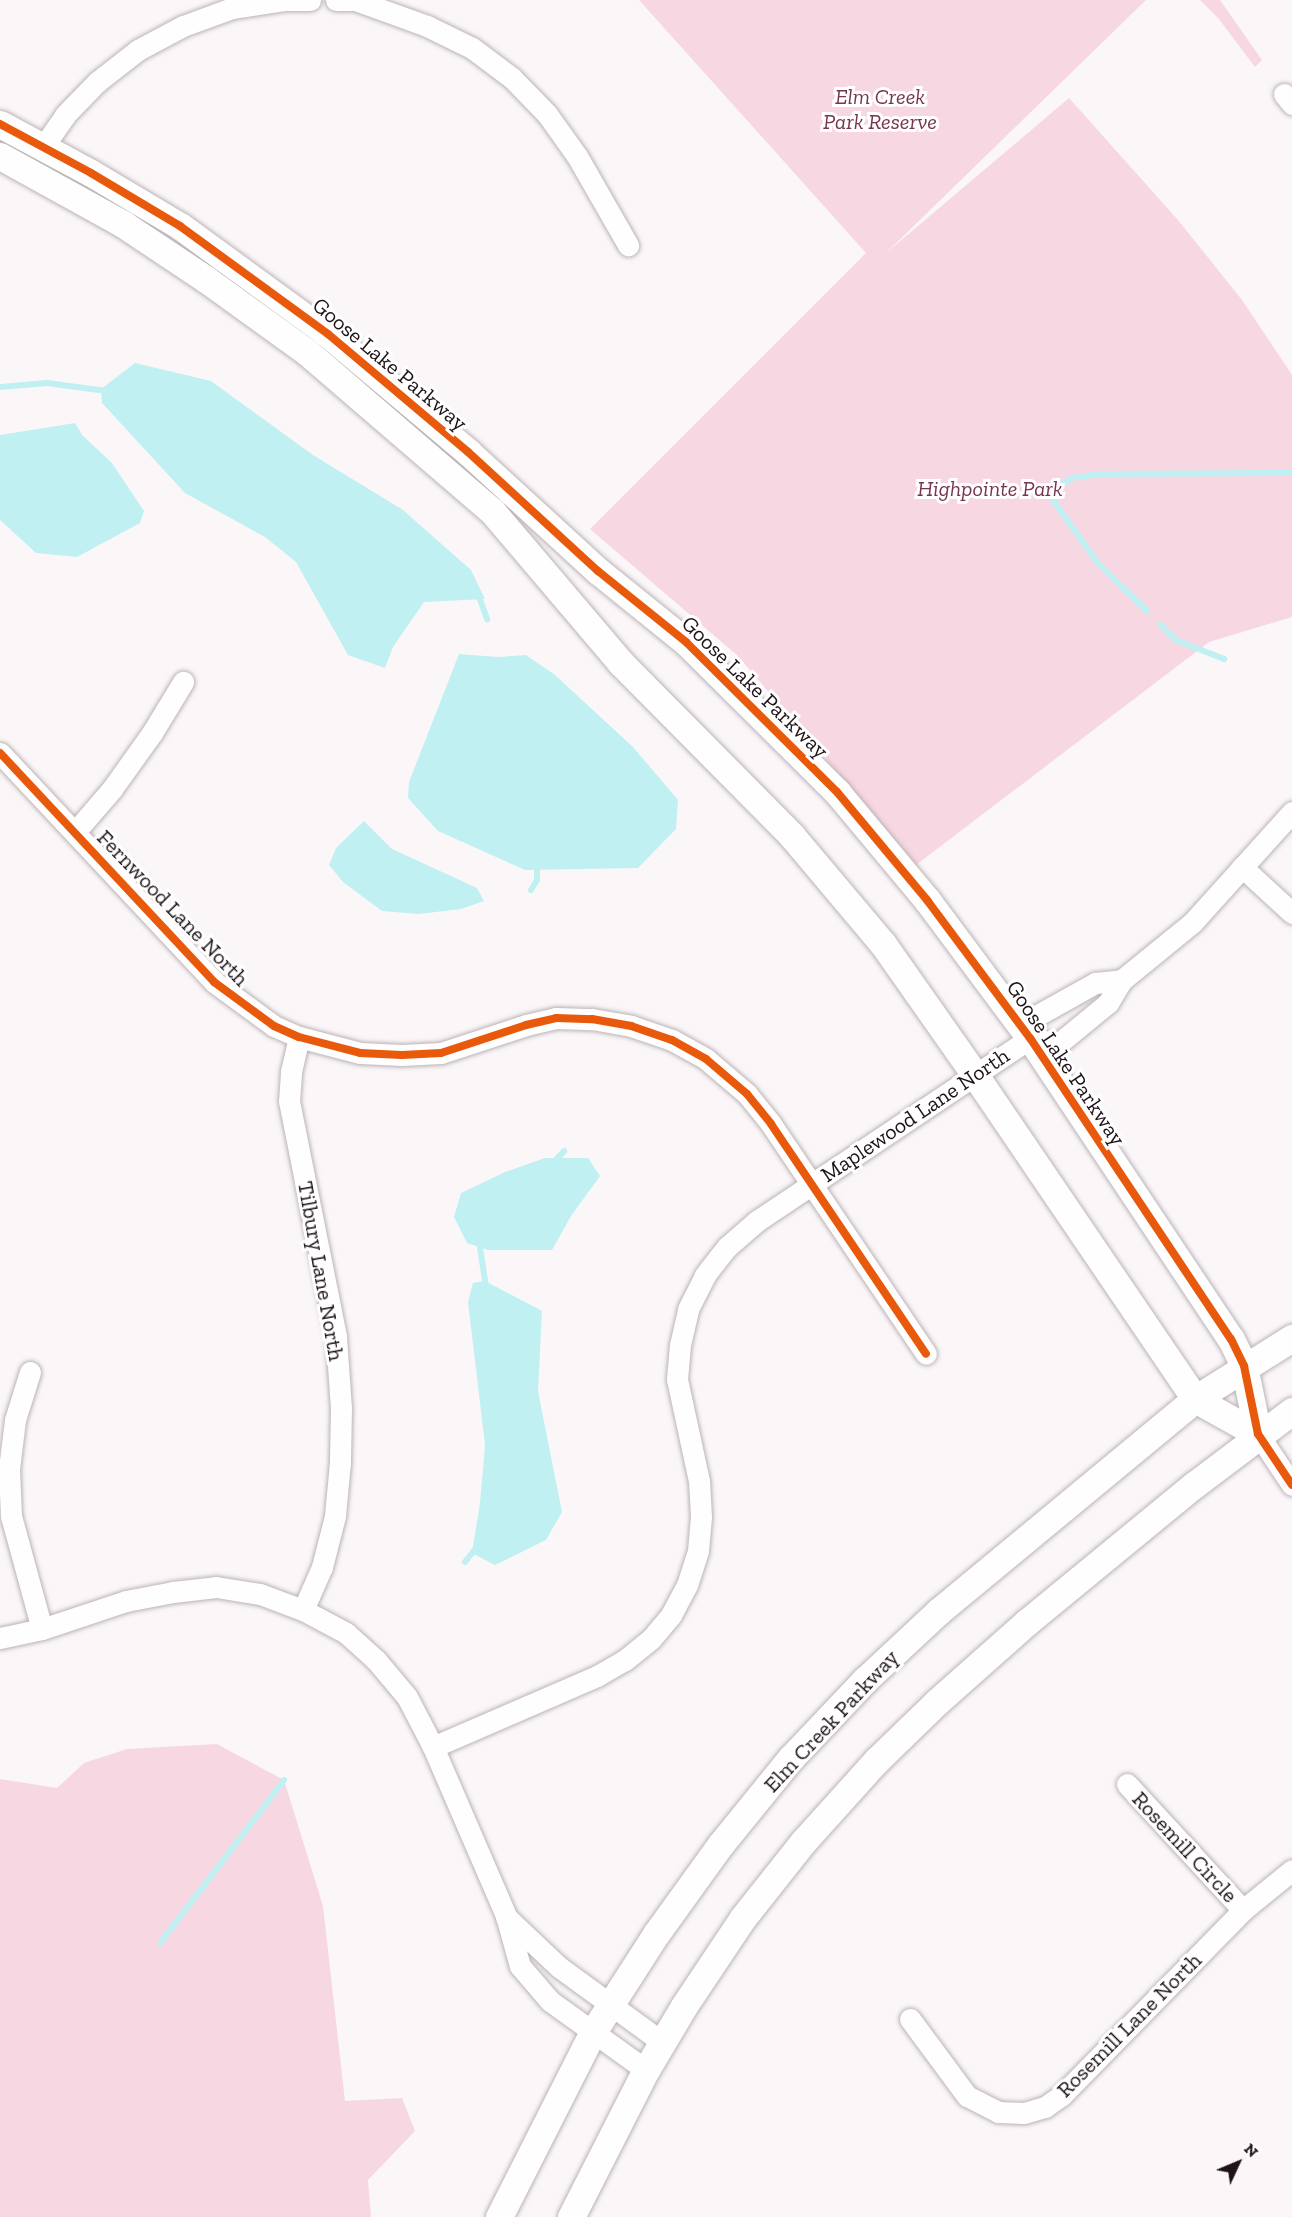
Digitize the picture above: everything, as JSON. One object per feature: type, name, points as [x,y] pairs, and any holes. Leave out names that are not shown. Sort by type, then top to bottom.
[{"type":"street","points":[[43,147],[73,107],[97,82],[138,50],[183,26],[232,8],[285,0],[310,0]]},
{"type":"street","points":[[336,0],[355,0],[427,26],[463,44],[512,78],[547,114],[577,156],[628,245]]},
{"type":"street","name":"Goose Lake Parkway","points":[[0,124],[180,226],[328,334],[468,452],[598,571],[686,642],[837,792],[927,900],[1030,1038],[1231,1339],[1244,1366],[1258,1434]]},
{"type":"street","name":"Goose Lake Parkway","points":[[0,156],[123,224],[207,280],[307,352],[492,511],[621,663],[792,836],[883,944],[1195,1399],[1258,1434]]},
{"type":"street","points":[[75,832],[112,789],[152,733],[183,682]]},
{"type":"street","name":"Fernwood Lane North","points":[[0,753],[214,982],[274,1026],[299,1037],[360,1053],[402,1055],[441,1053],[526,1025],[556,1018],[592,1019],[631,1026],[672,1040],[706,1059],[747,1094],[812,1184],[926,1354]]},
{"type":"street","points":[[1122,980],[1095,983],[1036,1016],[1030,1038],[1058,1044],[1108,1003],[1122,980],[1193,922],[1292,813]]},
{"type":"street","points":[[1242,867],[1292,913]]},
{"type":"street","name":"Tilbury Lane North","points":[[299,1037],[291,1073],[289,1101],[336,1337],[341,1408],[340,1462],[335,1516],[322,1567],[303,1610]]},
{"type":"street","name":"Maplewood Lane North","points":[[434,1747],[597,1676],[625,1660],[651,1639],[671,1615],[687,1585],[698,1551],[701,1517],[699,1481],[677,1379],[680,1345],[688,1309],[705,1275],[727,1247],[757,1221],[1030,1038]]},
{"type":"street","name":"Elm Creek Parkway","points":[[498,2217],[593,2032],[656,1934],[721,1844],[791,1758],[865,1680],[939,1611],[1195,1399],[1244,1366],[1292,1338]]},
{"type":"street","points":[[30,1372],[15,1420],[11,1449],[9,1469],[11,1516],[42,1629]]},
{"type":"street","points":[[571,2217],[662,2042],[742,1919],[803,1842],[876,1761],[938,1701],[1027,1622],[1258,1434],[1292,1411]]},
{"type":"street","points":[[1258,1434],[1292,1485]]},
{"type":"street","points":[[0,1638],[42,1629],[126,1601],[216,1587],[260,1594],[303,1610],[346,1633],[376,1660],[407,1697],[434,1747],[506,1916],[520,1966],[550,2001],[646,2070]]},
{"type":"street","name":"Rosemill Circle","points":[[1127,1784],[1243,1910]]},
{"type":"street","name":"Rosemill Lane North","points":[[910,2019],[967,2096],[998,2112],[1024,2113],[1045,2107],[1062,2095],[1243,1910],[1292,1870]]},
{"type":"street","points":[[506,1916],[559,1966],[610,2006],[662,2042]]},
{"type":"green space","name":"Highpointe Park","points":[[639,0],[1146,0],[886,253],[1069,98],[1178,220],[1242,300],[1292,375],[1292,617],[1209,642],[916,865],[738,656],[590,529],[866,253]]},
{"type":"green space","points":[[1200,0],[1220,0],[1262,60],[1255,67],[1218,18]]},
{"type":"green space","points":[[217,1744],[284,1780],[323,1906],[345,2101],[402,2098],[415,2131],[368,2180],[371,2217],[0,2217],[0,1779],[57,1788],[84,1763],[127,1749]]},
{"type":"water","points":[[135,363],[211,381],[313,455],[403,510],[471,570],[485,599],[424,602],[393,647],[385,668],[348,655],[296,562],[265,537],[185,493],[102,403],[101,389]]},
{"type":"water","points":[[75,423],[82,435],[112,463],[144,511],[140,523],[77,557],[36,553],[0,520],[0,435]]},
{"type":"water","points":[[459,654],[498,657],[526,655],[555,675],[633,747],[678,800],[676,829],[638,868],[525,870],[438,831],[408,798],[409,782]]},
{"type":"water","points":[[364,821],[392,849],[477,888],[484,901],[461,909],[419,914],[382,911],[343,882],[329,865],[336,848]]},
{"type":"water","points":[[545,1158],[588,1158],[600,1176],[571,1216],[552,1250],[488,1250],[467,1243],[454,1217],[461,1193],[505,1172]]},
{"type":"water","points":[[485,1281],[542,1311],[538,1391],[562,1512],[546,1540],[495,1565],[472,1553],[480,1503],[485,1445],[468,1302],[473,1283]]},
{"type":"waterway","points":[[0,387],[47,383],[106,391]]},
{"type":"waterway","points":[[1147,611],[1097,562],[1048,493],[1072,478],[1099,474],[1292,473]]},
{"type":"waterway","points":[[478,594],[487,619]]},
{"type":"waterway","points":[[1160,624],[1176,640],[1224,659]]},
{"type":"waterway","points":[[531,890],[537,880],[537,862]]},
{"type":"waterway","points":[[552,1164],[564,1151]]},
{"type":"waterway","points":[[479,1241],[486,1287]]},
{"type":"waterway","points":[[465,1562],[476,1548]]},
{"type":"waterway","points":[[160,1943],[284,1780]]},
{"type":"cycle path","points":[[0,124],[91,173],[180,226],[328,334],[468,452],[598,571],[686,642],[837,792],[927,900],[1030,1038],[1231,1339],[1244,1366],[1258,1434],[1292,1485]]},
{"type":"cycle path","points":[[0,753],[214,982],[274,1026],[299,1037],[360,1053],[402,1055],[441,1053],[526,1025],[556,1018],[592,1019],[631,1026],[672,1040],[706,1059],[747,1094],[771,1124],[926,1354]]},
{"type":"park label","name":"Elm Creek Park Reserve","points":[[880,108]]}]
